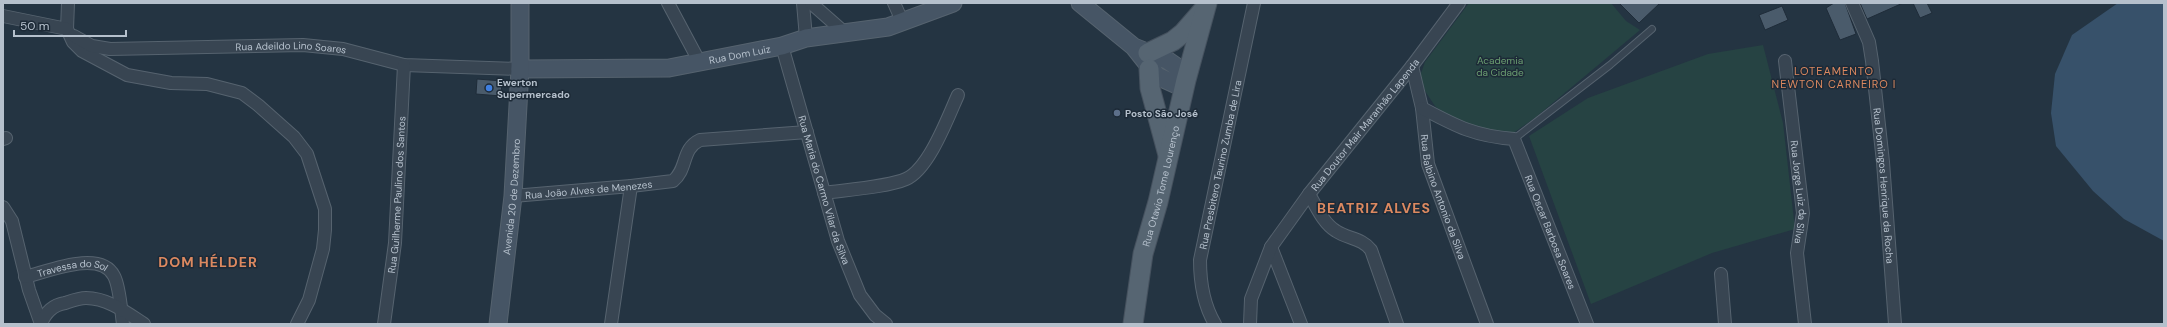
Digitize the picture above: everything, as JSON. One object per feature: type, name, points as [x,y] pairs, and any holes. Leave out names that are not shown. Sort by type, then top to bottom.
[{"type":"main road","points":[[1169,159],[1143,56],[1172,41],[1183,33],[1206,5]]},
{"type":"main road","name":"Rua Otavio Tome Lourenço","points":[[1133,324],[1143,254],[1169,159],[1186,80],[1206,5]]},
{"type":"street","points":[[68,3],[67,28],[73,42],[82,51],[120,73],[171,83],[207,84],[242,93],[258,105],[298,142],[307,154],[321,192],[325,209],[325,230],[323,249],[309,300],[296,324]]},
{"type":"street","name":"Avenida 20 de Dezembro","points":[[498,324],[513,196],[520,69],[520,3]]},
{"type":"street","points":[[668,3],[699,61]]},
{"type":"street","points":[[803,3],[806,38]]},
{"type":"street","points":[[811,3],[845,33]]},
{"type":"street","points":[[894,3],[903,23]]},
{"type":"street","name":"Rua Dom Luiz","points":[[520,69],[669,68],[782,46],[806,38],[903,23],[953,3]]},
{"type":"street","points":[[1080,3],[1143,56],[1163,80],[1177,85],[1186,80]]},
{"type":"street","name":"Rua Presbitero Taurino Zumba de Lira","points":[[1215,324],[1206,310],[1200,279],[1200,260],[1254,3]]},
{"type":"street","name":"Rua Doutor Mair Maranhão Lapenda","points":[[1250,324],[1251,299],[1271,247],[1309,194],[1412,66],[1459,3]]},
{"type":"street","name":"Rua Domingos Henrique da Rocha","points":[[1852,3],[1869,42],[1872,61],[1883,162],[1895,324]]},
{"type":"street","points":[[3,16],[67,28]]},
{"type":"street","name":"Rua Adeildo Lino Soares","points":[[67,28],[78,40],[92,46],[110,49],[303,45],[343,49],[404,65],[520,69]]},
{"type":"street","name":"Rua Maria do Carmo Vilar da Silva","points":[[782,46],[838,241],[860,295],[875,315],[886,324]]},
{"type":"street","name":"Rua Jorge Luiz da Silva","points":[[1784,61],[1803,213],[1797,253],[1805,324]]},
{"type":"street","name":"Rua Guilherme Paulino dos Santos","points":[[384,324],[395,243],[404,65]]},
{"type":"street","name":"Rua Balbino Antonio da Silva","points":[[1412,66],[1422,108],[1428,164],[1486,324]]},
{"type":"street","points":[[824,193],[906,179],[916,172],[938,142],[958,95]]},
{"type":"street","points":[[1422,108],[1465,130],[1487,137],[1514,139]]},
{"type":"street","name":"Rua João Alves de Menezes","points":[[513,196],[672,181],[678,177],[683,168],[686,152],[690,146],[700,140],[807,132]]},
{"type":"street","name":"Rua Oscar Barbosa Soares","points":[[1514,139],[1587,324]]},
{"type":"street","points":[[611,324],[631,186]]},
{"type":"street","points":[[1309,194],[1329,224],[1336,231],[1362,241],[1371,250],[1397,324]]},
{"type":"street","points":[[3,207],[12,220],[25,277],[41,324]]},
{"type":"street","points":[[1271,247],[1301,324]]},
{"type":"street","name":"Travessa do Sol","points":[[25,277],[81,263],[97,263],[109,270],[114,276],[123,324]]},
{"type":"street","points":[[1721,274],[1725,324]]},
{"type":"street","points":[[41,324],[44,316],[52,308],[85,298],[103,301],[120,308],[144,324]]},
{"type":"lane","points":[[1514,139],[1610,65],[1652,29]]},
{"type":"green space","name":"Academia da Cidade","points":[[1469,3],[1611,3],[1626,21],[1640,30],[1536,117],[1512,134],[1497,135],[1448,118],[1435,106],[1425,91],[1420,76],[1425,62]]},
{"type":"green space","points":[[1763,45],[1783,123],[1795,229],[1712,253],[1591,304],[1529,136],[1588,98],[1708,54]]},
{"type":"water","points":[[2118,3],[2164,3],[2164,241],[2124,219],[2093,191],[2056,146],[2051,113],[2055,74],[2072,35]]},
{"type":"building","points":[[1619,3],[1660,3],[1639,23]]},
{"type":"building","points":[[1834,3],[1845,3],[1856,34],[1840,40],[1826,8]]},
{"type":"building","points":[[1860,3],[1903,3],[1867,19]]},
{"type":"building","points":[[1913,3],[1927,3],[1932,13],[1920,18]]},
{"type":"building","points":[[1782,6],[1788,20],[1765,30],[1759,15]]},
{"type":"building","name":"Ewerton Supermercado","points":[[477,79],[502,81],[501,96],[476,94]]},
{"type":"place","name":"Ewerton Supermercado","points":[[489,88]]},
{"type":"place","name":"Posto São José","points":[[1117,113]]},
{"type":"district","name":"LOTEAMENTO NEWTON CARNEIRO I","points":[[1834,77]]},
{"type":"district","name":"BEATRIZ ALVES","points":[[1374,208]]},
{"type":"district","name":"DOM HÉLDER","points":[[208,262]]}]
